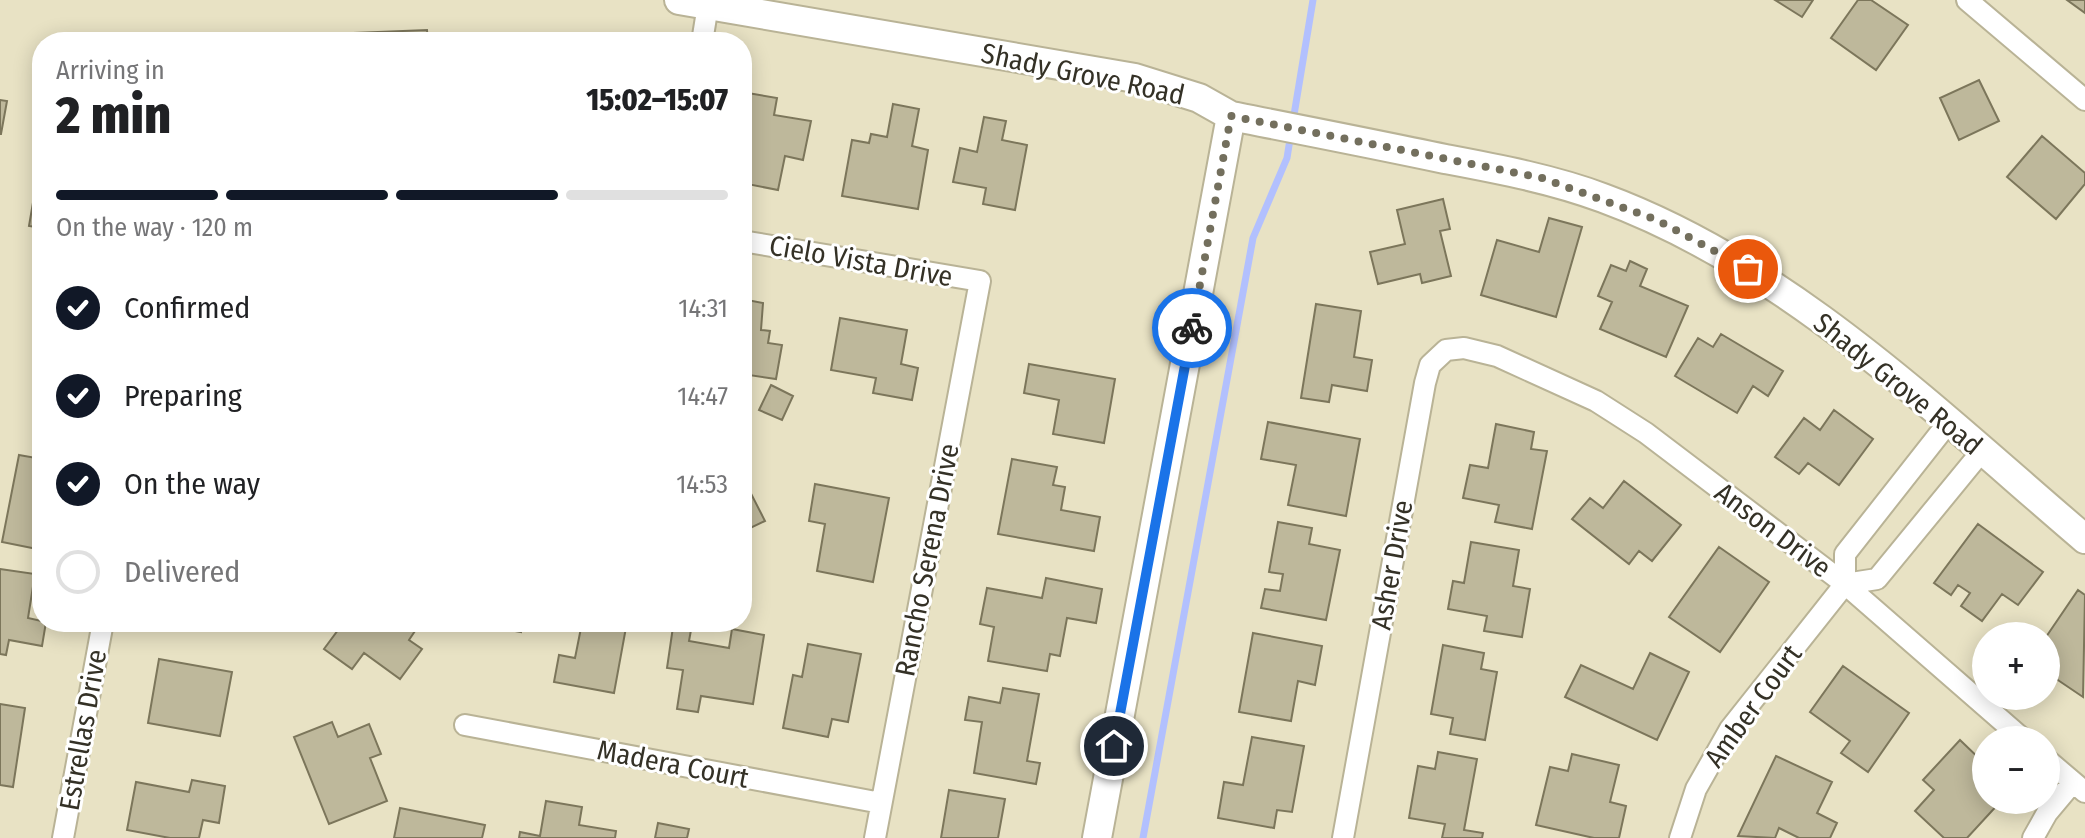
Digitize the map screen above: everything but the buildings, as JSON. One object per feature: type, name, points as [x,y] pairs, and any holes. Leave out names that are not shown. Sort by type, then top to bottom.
[{"type":"main road","name":"Shady Grove Road","points":[[679,0],[1135,78],[1199,98],[1231,116],[1542,178],[1657,220],[1748,269],[1784,294],[1948,423],[2085,539]]},
{"type":"main road","points":[[1097,838],[1231,116]]},
{"type":"street","points":[[1967,0],[2085,100]]},
{"type":"street","points":[[704,32],[708,5]]},
{"type":"street","name":"Cielo Vista Drive","points":[[752,243],[980,281]]},
{"type":"street","name":"Rancho Serena Drive","points":[[875,838],[980,281]]},
{"type":"street","name":"Asher Drive","points":[[1343,838],[1430,365],[1446,350],[1464,348],[1497,356]]},
{"type":"street","name":"Anson Drive","points":[[1497,356],[1596,401],[1646,433],[1845,584],[2008,726]]},
{"type":"street","name":"Amber Court","points":[[1680,838],[1696,789],[1730,729],[1845,584],[1845,554],[1948,423]]},
{"type":"street","points":[[1845,584],[1877,579],[1982,451]]},
{"type":"street","name":"Estrellas Drive","points":[[63,838],[101,632]]},
{"type":"street","name":"Madera Court","points":[[465,725],[881,803]]},
{"type":"street","points":[[2033,838],[2047,813],[2079,787],[2060,771]]},
{"type":"waterway","points":[[1293,121],[1313,0]]},
{"type":"waterway","points":[[1143,838],[1253,238],[1287,158],[1291,133]]},
{"type":"way so far","points":[[1192,328],[1231,116],[1542,178],[1657,220],[1748,269]]},
{"type":"route","points":[[1114,746],[1192,328]]}]
